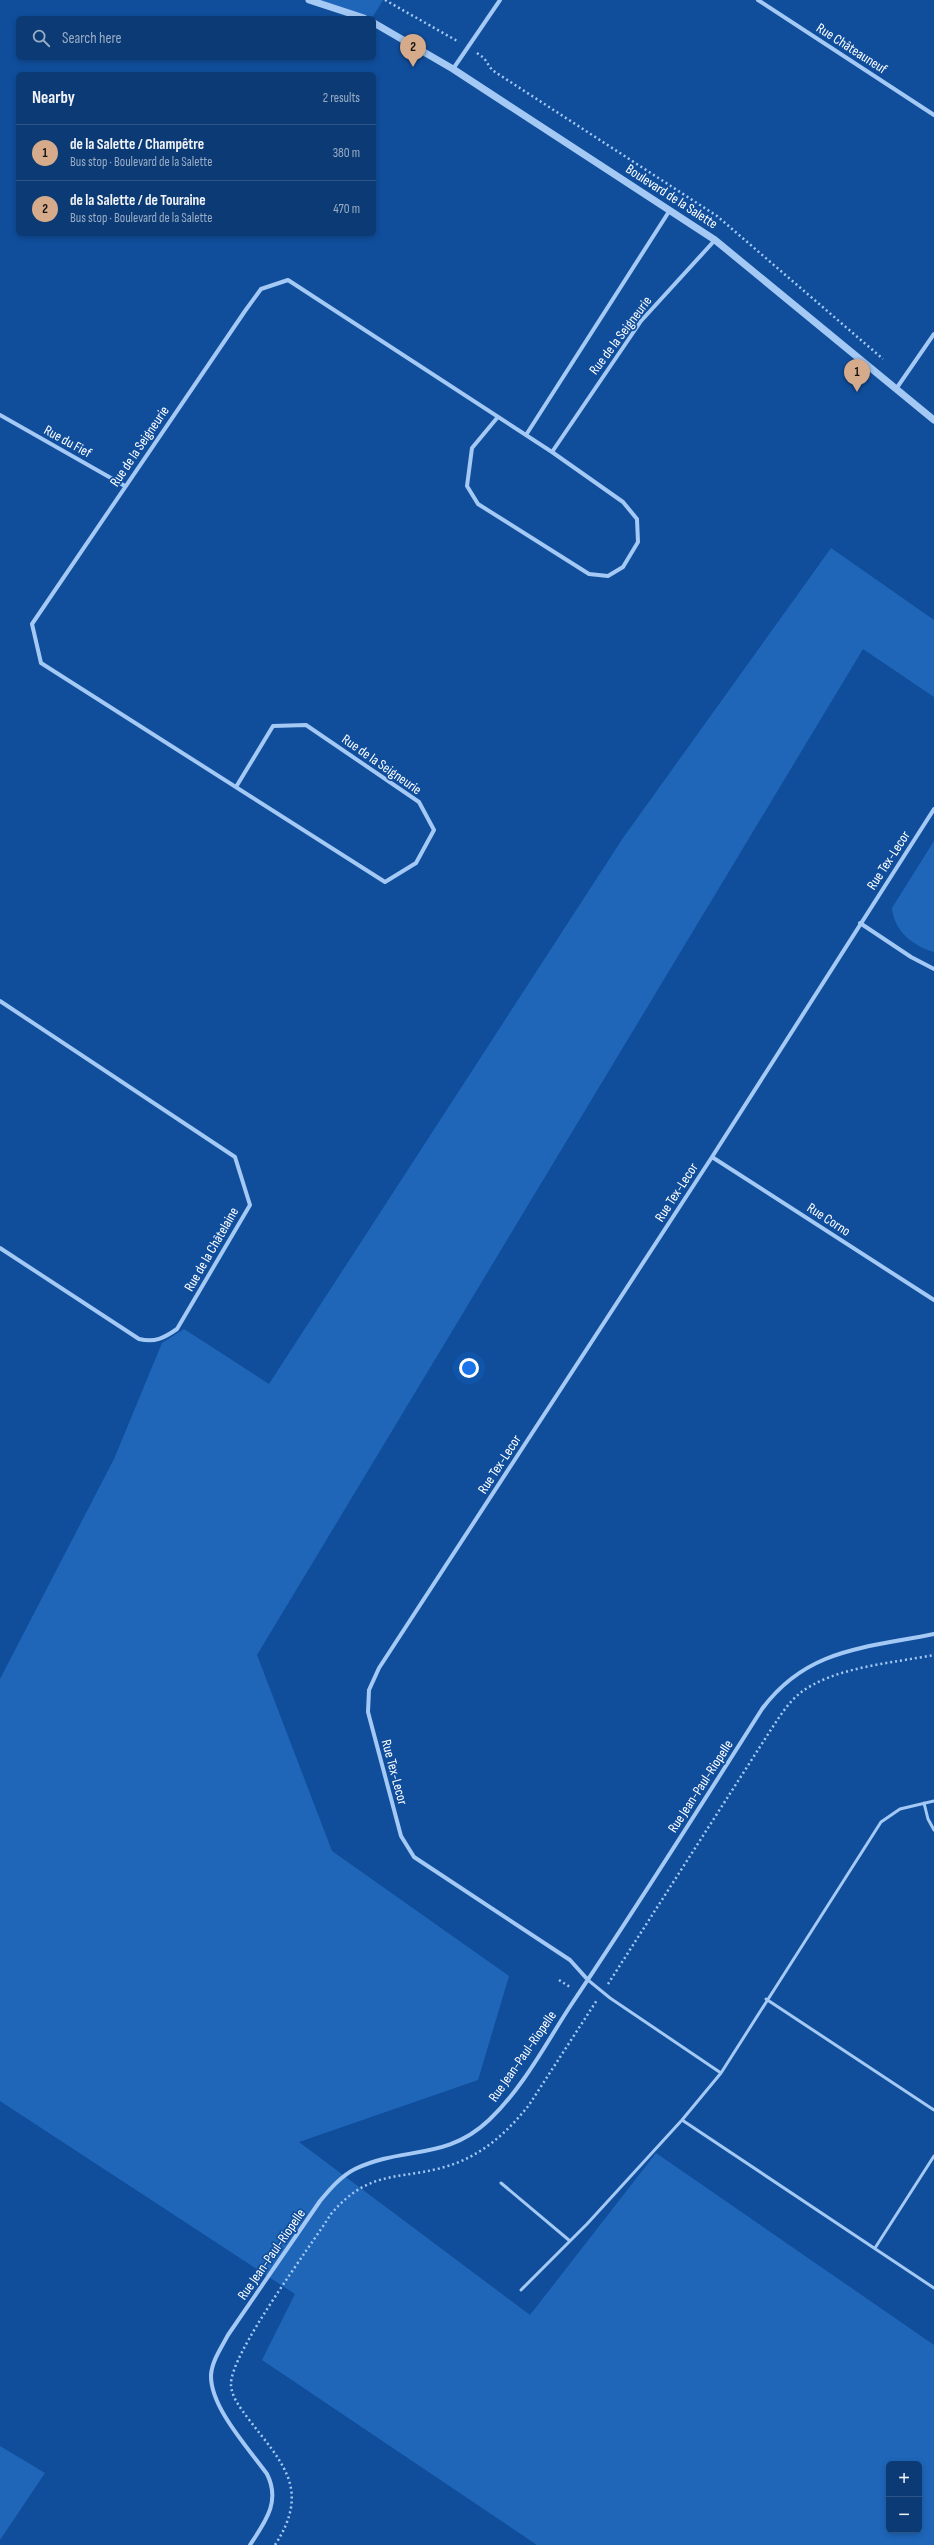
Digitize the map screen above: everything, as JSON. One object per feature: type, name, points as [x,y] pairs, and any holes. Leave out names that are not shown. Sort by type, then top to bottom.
[{"type":"street","points":[[308,0],[358,16]]},
{"type":"street","points":[[453,69],[500,0]]},
{"type":"street","name":"Rue Châteauneuf","points":[[758,0],[934,115]]},
{"type":"street","name":"Boulevard de la Salette","points":[[376,24],[453,69],[715,240],[934,420]]},
{"type":"street","name":"Rue de la Seigneurie","points":[[526,435],[670,210]]},
{"type":"street","name":"Rue de la Seigneurie","points":[[552,452],[641,321],[715,240]]},
{"type":"street","name":"Rue de la Seigneurie","points":[[236,787],[273,726],[306,725],[419,802],[434,830],[416,863],[385,882],[41,663],[32,624],[261,289],[288,280],[497,418],[552,452],[623,502],[637,519],[638,542],[623,567],[608,576],[588,574],[478,504],[467,486],[472,448],[497,418]]},
{"type":"street","points":[[896,389],[934,334]]},
{"type":"street","name":"Rue du Fief","points":[[0,415],[125,486]]},
{"type":"street","name":"Rue Tex-Lecor","points":[[588,1980],[570,1960],[414,1857],[401,1836],[372,1726],[367,1700],[369,1690],[379,1668],[712,1157],[934,809]]},
{"type":"street","points":[[860,923],[911,957],[934,969]]},
{"type":"street","name":"Rue de la Châtelaine","points":[[0,1001],[235,1157],[250,1205],[177,1329],[163,1338],[149,1341],[139,1339],[0,1248]]},
{"type":"street","name":"Rue Corno","points":[[712,1157],[934,1300]]},
{"type":"street","name":"Rue Jean-Paul-Riopelle","points":[[250,2545],[269,2515],[274,2494],[267,2474],[222,2410],[214,2394],[211,2375],[214,2364],[228,2335],[320,2201],[334,2185],[354,2170],[371,2163],[452,2146],[479,2129],[512,2094],[588,1980],[762,1709],[783,1683],[807,1666],[833,1655],[934,1634]]},
{"type":"lane","points":[[521,2290],[570,2242],[682,2120],[721,2072],[766,1999],[881,1822],[900,1809],[934,1801]]},
{"type":"lane","points":[[924,1803],[928,1819],[934,1830]]},
{"type":"lane","points":[[588,1980],[610,1998],[721,2072]]},
{"type":"lane","points":[[766,1999],[934,2110]]},
{"type":"lane","points":[[682,2120],[934,2288]]},
{"type":"lane","points":[[875,2248],[934,2156]]},
{"type":"lane","points":[[501,2183],[570,2242]]},
{"type":"path","points":[[385,0],[450,36]]},
{"type":"path","points":[[484,58],[492,70],[717,216],[883,359]]},
{"type":"shaded area","points":[[309,0],[383,0],[373,16],[358,16]]},
{"type":"shaded area","points":[[831,548],[934,620],[934,697],[863,649],[257,1655],[332,1851],[509,1976],[478,2080],[299,2142],[530,2315],[656,2153],[934,2345],[934,2545],[537,2545],[262,2360],[295,2294],[0,2101],[0,1679],[114,1459],[162,1343],[184,1329],[269,1384],[623,838]]},
{"type":"shaded area","points":[[934,841],[934,952],[912,942],[906,936],[896,924],[892,908]]},
{"type":"shaded area","points":[[0,2446],[45,2473],[0,2540]]},
{"type":"place","name":"de la Salette / de Touraine","points":[[413,67]]},
{"type":"place","name":"de la Salette / Champêtre","points":[[857,392]]}]
